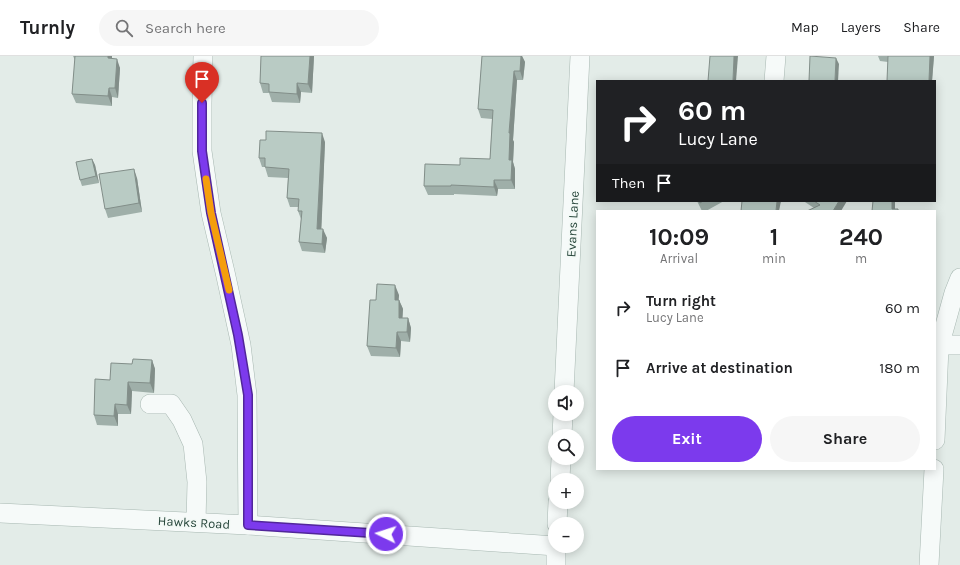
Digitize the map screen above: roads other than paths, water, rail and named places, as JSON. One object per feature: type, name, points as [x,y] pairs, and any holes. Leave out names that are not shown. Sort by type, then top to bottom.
[{"type":"street","points":[[204,56],[202,151],[211,213],[239,338],[248,395],[248,525]]},
{"type":"street","name":"Evans Lane","points":[[564,385],[580,56]]},
{"type":"street","points":[[774,80],[776,56]]},
{"type":"street","points":[[936,421],[940,345],[958,288]]},
{"type":"street","points":[[940,345],[960,345]]},
{"type":"street","points":[[150,404],[171,404],[182,420],[193,444],[197,482],[196,522]]},
{"type":"street","points":[[930,565],[934,470]]},
{"type":"street","name":"Hawks Road","points":[[0,513],[248,525],[548,545]]},
{"type":"street","points":[[556,553],[556,565]]}]
